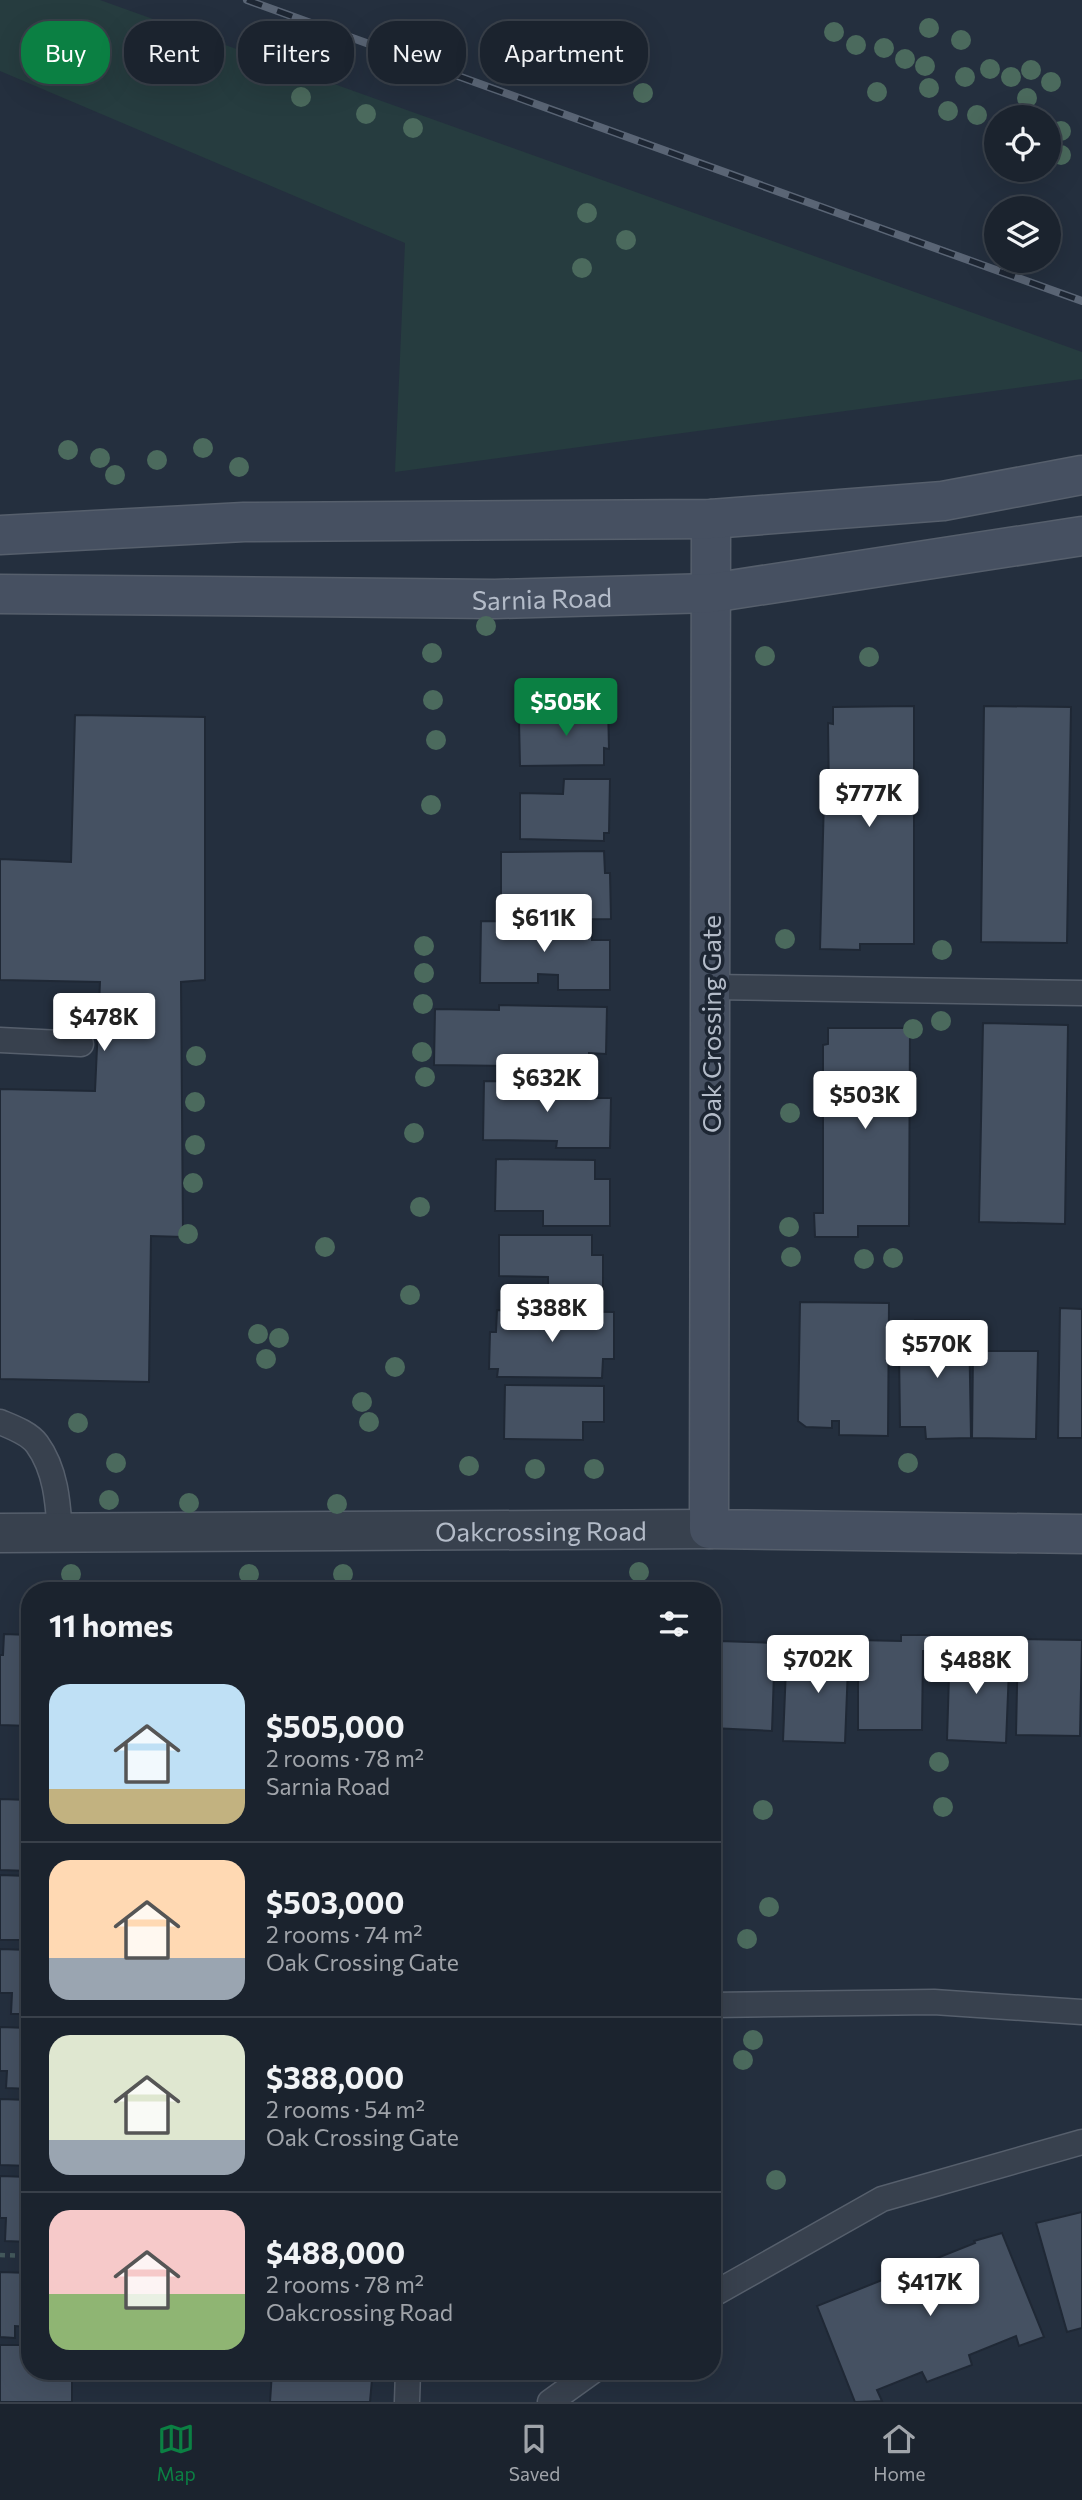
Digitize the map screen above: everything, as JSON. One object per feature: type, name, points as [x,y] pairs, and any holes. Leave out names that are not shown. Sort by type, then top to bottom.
[{"type":"main road","points":[[0,535],[244,522],[711,519],[943,501],[1082,475]]},
{"type":"main road","name":"Oak Crossing Gate","points":[[709,1529],[711,519]]},
{"type":"main road","name":"Sarnia Road","points":[[0,594],[495,599],[711,593],[1082,536]]},
{"type":"main road","name":"Oakcrossing Road","points":[[709,1529],[1082,1534]]},
{"type":"street","name":"Oakcrossing Road","points":[[0,1533],[709,1529]]},
{"type":"lane","points":[[710,987],[1082,993]]},
{"type":"lane","points":[[0,1040],[81,1044]]},
{"type":"lane","points":[[0,1422],[21,1431],[37,1444],[58,1490],[61,1534]]},
{"type":"lane","points":[[721,2005],[934,2002],[1082,2012]]},
{"type":"lane","points":[[721,2290],[882,2199],[1082,2142]]},
{"type":"lane","points":[[407,2402],[408,2380]]},
{"type":"lane","points":[[550,2402],[581,2380]]},
{"type":"path","points":[[0,2255],[21,2256]]},
{"type":"green space","points":[[0,0],[100,0],[159,21],[124,21],[124,84],[224,84],[224,44],[238,49],[238,84],[334,84],[1082,352],[1082,379],[395,472],[405,243],[31,84],[110,84],[110,21],[21,21],[21,80],[0,71]]},
{"type":"building","points":[[608,705],[609,749],[604,748],[604,765],[520,766],[519,721],[564,720],[564,706]]},
{"type":"building","points":[[914,706],[914,944],[860,944],[860,950],[820,949],[824,798],[829,797],[828,723],[833,724],[833,707]]},
{"type":"building","points":[[984,706],[1071,707],[1067,943],[981,942]]},
{"type":"building","points":[[75,715],[205,717],[205,980],[181,982],[183,1237],[151,1236],[149,1382],[0,1379],[0,1089],[95,1091],[100,982],[0,980],[0,859],[71,862]]},
{"type":"building","points":[[564,779],[610,779],[609,833],[604,833],[604,841],[520,839],[520,793],[563,794]]},
{"type":"building","points":[[604,851],[605,873],[610,873],[611,919],[501,920],[501,852]]},
{"type":"building","points":[[481,921],[592,922],[592,940],[610,940],[610,990],[558,990],[558,975],[538,974],[538,983],[480,983]]},
{"type":"building","points":[[499,1005],[607,1007],[606,1054],[589,1053],[588,1067],[434,1065],[435,1009],[499,1010]]},
{"type":"building","points":[[983,1023],[1068,1025],[1065,1224],[979,1222]]},
{"type":"building","points":[[828,1028],[910,1028],[909,1226],[858,1226],[858,1237],[815,1237],[814,1213],[823,1213],[823,1045],[828,1044]]},
{"type":"building","points":[[484,1081],[592,1083],[592,1098],[611,1098],[610,1148],[556,1148],[557,1141],[483,1140]]},
{"type":"building","points":[[496,1159],[595,1160],[595,1179],[610,1179],[610,1226],[543,1226],[543,1211],[495,1211]]},
{"type":"building","points":[[499,1235],[592,1235],[592,1255],[603,1255],[603,1295],[548,1295],[548,1277],[499,1276]]},
{"type":"building","points":[[800,1302],[889,1303],[888,1436],[839,1435],[839,1421],[832,1421],[832,1428],[806,1427],[798,1421]]},
{"type":"building","points":[[1060,1308],[1082,1309],[1082,1438],[1058,1438]]},
{"type":"building","points":[[497,1310],[614,1312],[614,1359],[603,1359],[602,1378],[497,1377],[498,1369],[489,1369],[490,1332],[496,1332]]},
{"type":"building","points":[[915,1320],[969,1320],[971,1438],[926,1439],[925,1427],[900,1427],[899,1350],[915,1350]]},
{"type":"building","points":[[973,1351],[1038,1351],[1036,1439],[972,1438]]},
{"type":"building","points":[[505,1385],[604,1386],[604,1422],[583,1422],[583,1440],[504,1439]]},
{"type":"building","points":[[4,1634],[21,1635],[21,1726],[0,1725],[0,1655],[3,1655]]},
{"type":"building","points":[[901,1635],[929,1635],[930,1651],[923,1651],[922,1730],[858,1730],[858,1640],[901,1641]]},
{"type":"building","points":[[1018,1639],[1082,1640],[1080,1736],[1016,1735]]},
{"type":"building","points":[[830,1640],[849,1641],[845,1743],[783,1741],[786,1668],[802,1669],[803,1644],[830,1645]]},
{"type":"building","points":[[721,1641],[775,1643],[772,1731],[721,1728]]},
{"type":"building","points":[[950,1643],[991,1644],[990,1669],[1009,1669],[1006,1743],[947,1740]]},
{"type":"building","points":[[0,1799],[21,1800],[21,1871],[0,1870]]},
{"type":"building","points":[[0,1875],[21,1876],[21,1940],[0,1940]]},
{"type":"building","points":[[0,1949],[21,1950],[21,2014],[11,2014],[12,1993],[0,1993]]},
{"type":"building","points":[[0,2027],[21,2028],[21,2089],[6,2088],[7,2071],[0,2071]]},
{"type":"building","points":[[0,2099],[21,2100],[21,2166],[0,2165]]},
{"type":"building","points":[[0,2176],[21,2177],[21,2242],[5,2241],[6,2218],[0,2218]]},
{"type":"building","points":[[1082,2212],[1082,2328],[1067,2332],[1036,2223]]},
{"type":"building","points":[[1002,2233],[1044,2337],[1019,2346],[1016,2336],[969,2355],[972,2365],[927,2382],[922,2372],[877,2390],[882,2401],[855,2402],[817,2306],[975,2243],[974,2241]]},
{"type":"building","points":[[0,2272],[21,2273],[21,2326],[15,2326],[15,2338],[0,2337]]},
{"type":"building","points":[[0,2345],[21,2345],[21,2380],[72,2380],[72,2402],[0,2402]]},
{"type":"building","points":[[271,2380],[372,2380],[370,2402],[270,2402]]},
{"type":"railway","points":[[247,0],[1082,301]]}]
